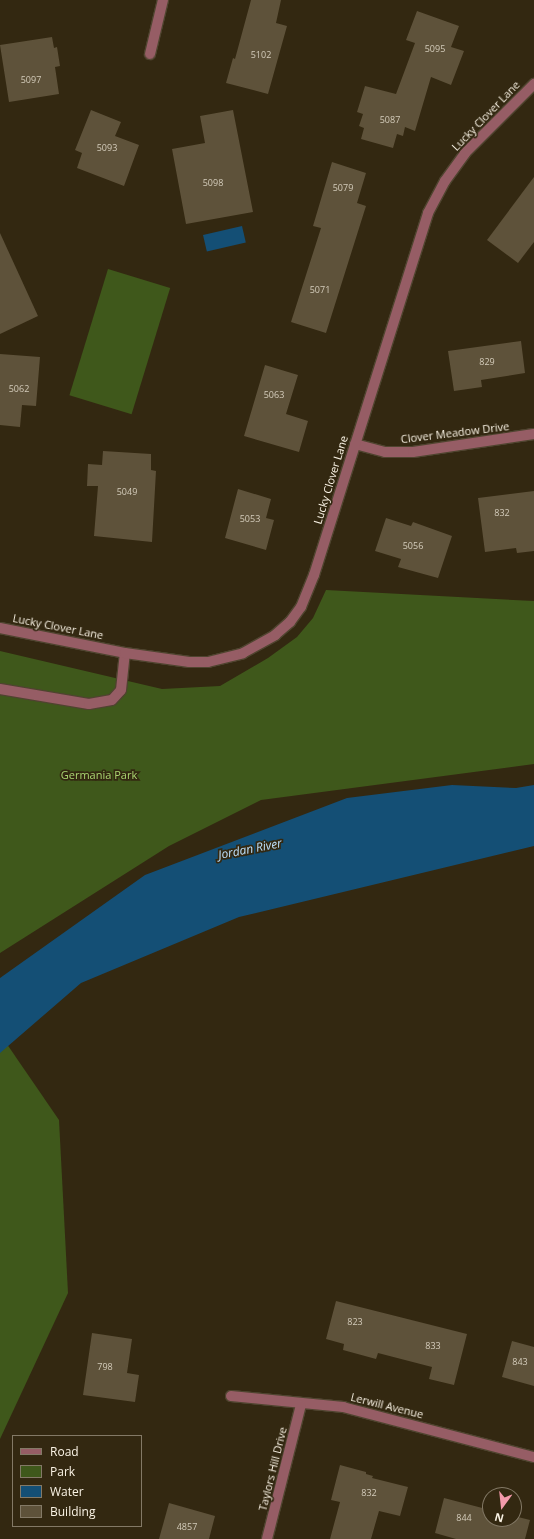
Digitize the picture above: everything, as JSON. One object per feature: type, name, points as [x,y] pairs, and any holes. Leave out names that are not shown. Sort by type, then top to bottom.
[{"type":"street","points":[[150,54],[163,0]]},
{"type":"street","name":"Lucky Clover Lane","points":[[0,628],[171,661],[208,662],[243,653],[260,645],[285,626],[301,608],[308,591],[414,254],[436,196],[465,153],[534,84]]},
{"type":"street","name":"Clover Meadow Drive","points":[[355,444],[380,451],[399,452],[534,434]]},
{"type":"street","points":[[0,689],[89,704],[112,700],[121,690],[125,653]]},
{"type":"street","name":"Lerwill Avenue","points":[[230,1396],[301,1405],[343,1407],[534,1457]]},
{"type":"street","name":"Taylors Hill Drive","points":[[267,1539],[301,1405]]},
{"type":"green space","points":[[108,269],[170,288],[132,414],[69,395]]},
{"type":"green space","name":"Germania Park","points":[[326,590],[534,601],[534,764],[261,800],[169,846],[0,953],[0,651],[162,689],[220,686],[268,658],[297,637],[313,618]]},
{"type":"green space","points":[[0,1034],[59,1120],[68,1293],[0,1439]]},
{"type":"water","points":[[242,226],[246,243],[207,252],[203,235]]},
{"type":"water","name":"Jordan River","points":[[452,785],[516,788],[534,785],[534,846],[239,917],[81,983],[0,1053],[0,978],[145,875],[347,798]]},
{"type":"building","points":[[251,0],[281,0],[276,23],[287,26],[268,94],[226,83],[233,58],[235,59]]},
{"type":"building","points":[[417,11],[459,26],[451,47],[464,51],[451,85],[431,77],[415,131],[405,127],[403,136],[397,134],[393,148],[361,139],[364,128],[359,126],[363,114],[357,112],[365,86],[396,94],[415,43],[406,40]]},
{"type":"building","points":[[52,37],[54,48],[57,47],[60,66],[55,67],[59,94],[9,102],[0,45]]},
{"type":"building","points":[[91,110],[121,122],[115,136],[139,145],[124,186],[77,168],[82,153],[75,150]]},
{"type":"building","points":[[233,110],[253,212],[186,224],[172,149],[205,143],[200,116]]},
{"type":"building","points":[[332,162],[366,173],[357,203],[366,206],[326,333],[291,322],[321,228],[313,226]]},
{"type":"building","points":[[534,177],[534,242],[518,263],[487,240]]},
{"type":"building","points":[[0,233],[38,316],[0,334]]},
{"type":"building","points":[[521,341],[525,373],[481,380],[482,387],[454,391],[448,351]]},
{"type":"building","points":[[0,354],[40,357],[36,406],[22,405],[20,427],[0,425]]},
{"type":"building","points":[[265,365],[298,375],[286,414],[308,421],[299,452],[244,436]]},
{"type":"building","points":[[103,451],[151,454],[151,470],[156,471],[152,542],[94,536],[98,486],[87,486],[88,464],[102,465]]},
{"type":"building","points":[[238,489],[271,499],[266,518],[274,520],[266,550],[225,538]]},
{"type":"building","points":[[534,491],[534,551],[517,553],[516,548],[485,552],[478,498]]},
{"type":"building","points":[[386,518],[411,526],[413,522],[452,536],[438,578],[398,567],[401,559],[375,551]]},
{"type":"building","points":[[336,1301],[467,1334],[454,1385],[429,1379],[432,1367],[378,1353],[376,1359],[343,1350],[344,1344],[326,1339]]},
{"type":"building","points":[[92,1333],[132,1339],[127,1373],[139,1375],[135,1402],[83,1395]]},
{"type":"building","points":[[512,1341],[534,1347],[534,1386],[502,1377]]},
{"type":"building","points":[[340,1465],[366,1472],[366,1474],[373,1476],[372,1478],[408,1487],[400,1516],[379,1511],[371,1539],[330,1539],[340,1502],[331,1500]]},
{"type":"building","points":[[444,1498],[482,1508],[482,1527],[522,1527],[522,1518],[530,1520],[525,1539],[456,1539],[435,1533]]},
{"type":"building","points":[[169,1503],[215,1516],[209,1539],[159,1539]]}]
